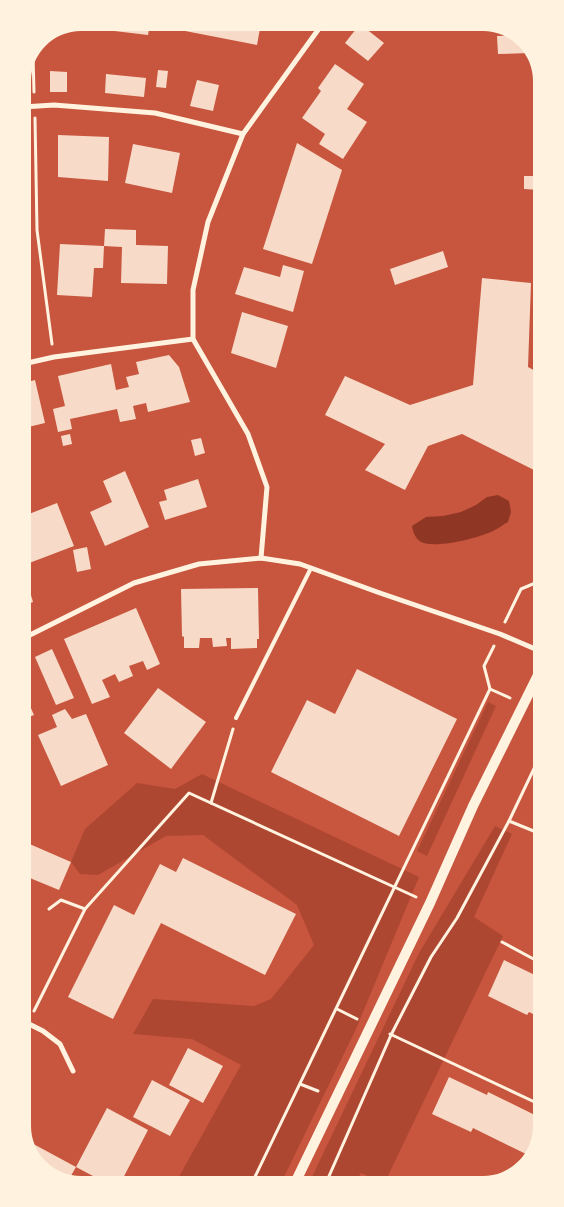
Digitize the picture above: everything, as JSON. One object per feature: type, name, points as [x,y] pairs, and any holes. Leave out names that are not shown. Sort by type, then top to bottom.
[{"type":"main road","points":[[298,1176],[430,903],[473,806],[533,685]]},
{"type":"street","points":[[261,558],[267,487],[248,434],[193,339],[193,290],[208,222],[242,134],[317,31]]},
{"type":"street","points":[[31,106],[54,105],[155,113],[242,134]]},
{"type":"street","points":[[31,362],[54,357],[193,339]]},
{"type":"street","points":[[31,634],[134,583],[199,564],[261,558],[300,564],[500,634],[533,648]]},
{"type":"street","points":[[31,1025],[43,1031],[60,1044],[73,1071]]},
{"type":"lane","points":[[236,718],[311,568]]},
{"type":"path","points":[[33,67],[37,230],[54,357]]},
{"type":"path","points":[[520,589],[533,584]]},
{"type":"path","points":[[255,1176],[490,689],[484,666]]},
{"type":"path","points":[[211,803],[236,718]]},
{"type":"path","points":[[329,1176],[391,1035],[431,957],[457,918],[509,821],[533,771]]},
{"type":"path","points":[[31,1015],[85,909],[190,793],[430,903]]},
{"type":"path","points":[[509,821],[533,831]]},
{"type":"path","points":[[49,909],[60,900],[85,909]]},
{"type":"path","points":[[502,942],[533,959]]},
{"type":"path","points":[[337,1009],[533,1101]]},
{"type":"path","points":[[300,1084],[318,1091]]},
{"type":"shaded area","points":[[498,495],[509,501],[511,512],[508,522],[495,530],[469,539],[447,543],[428,544],[417,539],[412,526],[426,517],[461,512],[487,497]]},
{"type":"shaded area","points":[[488,702],[496,706],[427,856],[417,851]]},
{"type":"shaded area","points":[[202,774],[419,877],[356,1029],[284,1176],[179,1176],[241,1065],[192,1039],[133,1034],[153,999],[254,1006],[271,999],[314,945],[297,905],[203,835],[166,836],[98,875],[80,874],[71,862],[85,829],[137,783],[175,789]]},
{"type":"shaded area","points":[[495,826],[512,834],[474,917],[503,936],[388,1176],[368,1176],[361,1173],[359,1176],[312,1176],[419,953]]},
{"type":"building","points":[[114,31],[149,31],[148,35]]},
{"type":"building","points":[[185,31],[260,31],[257,45]]},
{"type":"building","points":[[354,31],[369,31],[384,43],[368,61],[345,43]]},
{"type":"building","points":[[497,36],[505,36],[524,53],[498,54]]},
{"type":"building","points":[[335,64],[364,84],[347,109],[367,122],[343,159],[319,144],[325,134],[302,118],[321,91],[318,88]]},
{"type":"building","points":[[158,70],[168,71],[166,88],[156,87]]},
{"type":"building","points":[[50,71],[67,72],[67,92],[50,92]]},
{"type":"building","points":[[106,74],[146,78],[144,97],[105,93]]},
{"type":"building","points":[[197,80],[219,85],[213,111],[190,106]]},
{"type":"building","points":[[58,135],[109,137],[108,181],[58,177]]},
{"type":"building","points":[[297,143],[342,170],[312,264],[263,249]]},
{"type":"building","points":[[133,144],[180,153],[172,193],[125,183]]},
{"type":"building","points":[[524,176],[533,176],[533,190],[524,189]]},
{"type":"building","points":[[105,229],[136,230],[136,245],[168,246],[167,284],[121,283],[122,247],[104,246]]},
{"type":"building","points":[[60,244],[104,246],[103,268],[94,268],[92,297],[57,295]]},
{"type":"building","points":[[443,251],[448,267],[395,285],[390,269]]},
{"type":"building","points":[[283,265],[304,271],[293,312],[235,294],[244,267],[280,277]]},
{"type":"building","points":[[482,278],[531,283],[528,367],[533,370],[533,470],[462,434],[428,446],[405,490],[365,470],[385,444],[325,415],[345,376],[410,405],[473,385]]},
{"type":"building","points":[[242,312],[288,326],[276,368],[231,353]]},
{"type":"building","points":[[169,355],[179,367],[190,402],[148,412],[146,403],[133,406],[136,419],[120,422],[117,409],[70,419],[72,429],[58,432],[53,409],[65,406],[58,376],[111,364],[116,390],[129,387],[126,377],[139,374],[136,362]]},
{"type":"building","points":[[35,380],[45,423],[31,426],[31,381]]},
{"type":"building","points":[[70,434],[72,444],[63,446],[61,436]]},
{"type":"building","points":[[201,438],[205,453],[195,456],[191,440]]},
{"type":"building","points":[[125,471],[149,527],[105,546],[90,512],[112,502],[103,481]]},
{"type":"building","points":[[198,479],[207,507],[165,520],[159,502],[167,500],[164,490]]},
{"type":"building","points":[[57,503],[74,546],[31,562],[31,513]]},
{"type":"building","points":[[87,547],[91,569],[77,572],[73,550]]},
{"type":"building","points":[[258,588],[259,639],[257,639],[257,648],[231,649],[231,638],[226,638],[227,646],[213,647],[212,638],[200,638],[199,648],[184,648],[181,589]]},
{"type":"building","points":[[136,608],[160,664],[147,670],[143,661],[129,666],[133,676],[119,682],[115,674],[102,680],[110,697],[92,704],[64,639]]},
{"type":"building","points":[[52,649],[74,698],[56,705],[35,657]]},
{"type":"building","points":[[357,669],[457,719],[399,836],[271,772],[307,700],[335,714]]},
{"type":"building","points":[[158,688],[206,722],[171,769],[124,733]]},
{"type":"building","points":[[65,709],[72,719],[86,714],[108,765],[61,786],[38,735],[57,727],[52,715]]},
{"type":"building","points":[[31,845],[71,862],[59,890],[31,878]]},
{"type":"building","points":[[183,858],[296,914],[265,975],[161,923],[113,1019],[68,997],[114,905],[134,915],[160,864],[176,872]]},
{"type":"building","points":[[504,960],[533,974],[533,1014],[529,1012],[527,1015],[488,996]]},
{"type":"building","points":[[188,1048],[223,1066],[203,1103],[169,1085]]},
{"type":"building","points":[[449,1077],[487,1095],[488,1092],[533,1114],[532,1135],[524,1153],[473,1128],[471,1132],[432,1114]]},
{"type":"building","points":[[152,1080],[190,1100],[170,1136],[133,1117]]},
{"type":"building","points":[[107,1108],[148,1130],[124,1176],[93,1176],[76,1167]]},
{"type":"building","points":[[35,1145],[76,1167],[72,1175],[56,1169],[46,1161]]}]
